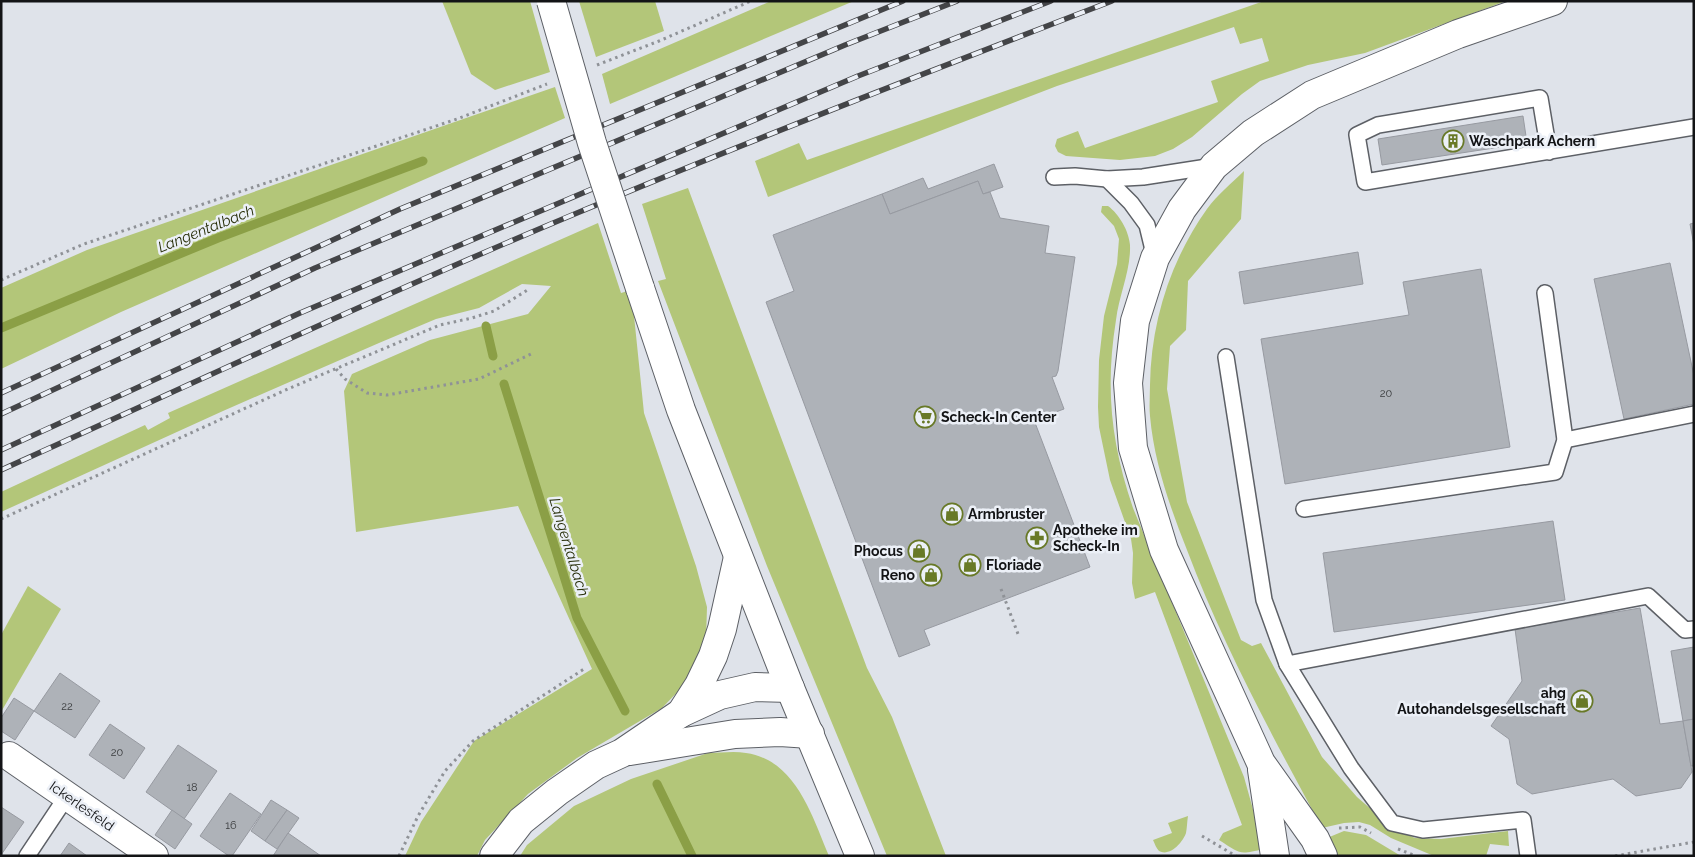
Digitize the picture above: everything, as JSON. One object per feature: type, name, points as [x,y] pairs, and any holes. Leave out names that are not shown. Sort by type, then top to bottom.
[{"type":"main road","points":[[551,1],[592,143],[681,410],[790,688],[860,856]]},
{"type":"main road","points":[[1323,856],[1315,839],[1261,763],[1164,550],[1133,448],[1128,383],[1135,321],[1155,258],[1182,209],[1214,166],[1253,133],[1312,95],[1458,34],[1553,1]]},
{"type":"main road","points":[[681,713],[699,685],[713,656],[722,629],[738,557]]},
{"type":"main road","points":[[494,856],[521,821],[556,792],[596,766],[622,753],[681,713],[720,695],[755,687],[790,688]]},
{"type":"main road","points":[[622,753],[735,734],[780,732],[810,734]]},
{"type":"main road","name":"Ickerlesfeld","points":[[9,756],[154,856]]},
{"type":"main road","points":[[1261,763],[1276,856]]},
{"type":"lane","points":[[1549,152],[1540,98],[1378,124],[1357,135],[1365,182],[1549,152],[1694,127]]},
{"type":"lane","points":[[1054,177],[1076,176],[1107,179],[1143,177],[1214,166]]},
{"type":"lane","points":[[1107,179],[1131,203],[1147,225],[1155,258]]},
{"type":"lane","points":[[1304,509],[1555,472],[1565,440],[1545,293]]},
{"type":"lane","points":[[1226,357],[1264,600],[1287,664],[1351,768],[1392,823],[1423,830],[1523,820],[1528,856]]},
{"type":"lane","points":[[1565,440],[1694,414]]},
{"type":"lane","points":[[1287,664],[1648,596],[1685,630],[1694,629]]},
{"type":"lane","points":[[27,856],[67,796]]},
{"type":"path","points":[[595,66],[659,41],[751,1]]},
{"type":"path","points":[[1,280],[84,244],[457,119],[549,83]]},
{"type":"path","points":[[1,519],[336,369],[440,325],[494,311],[529,289]]},
{"type":"path","points":[[336,369],[345,379],[367,393],[387,395],[479,379],[531,354]]},
{"type":"path","points":[[1001,589],[1018,634]]},
{"type":"path","points":[[399,856],[418,816],[445,772],[473,742],[584,669]]},
{"type":"path","points":[[1202,836],[1236,856]]},
{"type":"path","points":[[1615,856],[1694,842]]},
{"type":"green space","points":[[442,1],[530,1],[550,72],[495,90],[471,74]]},
{"type":"green space","points":[[579,1],[655,1],[664,31],[596,57]]},
{"type":"green space","points":[[771,1],[854,1],[610,104],[602,74]]},
{"type":"green space","points":[[1264,1],[1506,1],[1365,53],[1308,65],[1260,81],[1192,137],[1173,149],[1155,156],[1120,160],[1066,156],[1058,152],[1055,146],[1057,139],[1078,131],[1085,148],[1218,102],[1211,81],[1269,61],[1262,38],[1240,44],[1234,27],[1057,86],[768,197],[755,161],[799,143],[807,160]]},
{"type":"green space","points":[[555,87],[565,118],[121,312],[1,369],[1,288],[87,250]]},
{"type":"green space","points":[[1244,171],[1241,219],[1188,281],[1186,330],[1170,346],[1167,389],[1187,502],[1241,640],[1252,646],[1261,643],[1322,757],[1357,797],[1394,829],[1415,838],[1441,839],[1508,831],[1509,846],[1490,844],[1486,856],[1434,856],[1391,838],[1370,825],[1359,822],[1322,828],[1267,725],[1216,621],[1175,517],[1159,467],[1150,416],[1151,361],[1154,338],[1165,293],[1173,271],[1194,229],[1211,204]]},
{"type":"green space","points":[[688,188],[867,668],[892,717],[946,856],[887,856],[767,566],[658,281],[666,279],[642,204]]},
{"type":"green space","points":[[1102,206],[1108,206],[1120,218],[1128,234],[1130,245],[1129,264],[1116,320],[1111,369],[1112,415],[1120,461],[1133,508],[1244,777],[1264,849],[1240,852],[1219,840],[1223,833],[1242,825],[1155,592],[1135,599],[1132,583],[1133,553],[1131,539],[1110,480],[1099,427],[1099,360],[1104,316],[1117,264],[1119,239],[1114,226],[1101,212]]},
{"type":"green space","points":[[598,223],[621,293],[628,291],[633,306],[644,413],[696,566],[707,607],[706,640],[688,681],[662,708],[577,758],[528,794],[485,840],[477,856],[405,856],[421,822],[474,741],[592,669],[518,506],[356,532],[344,391],[352,374],[430,340],[528,314],[551,286],[522,284],[479,308],[436,319],[223,411],[1,512],[1,492],[145,425],[148,430],[170,418],[168,413]]},
{"type":"green space","points":[[28,586],[61,609],[1,712],[1,635]]},
{"type":"green space","points":[[708,753],[746,753],[763,758],[778,766],[800,792],[829,856],[520,856],[527,845],[574,806],[631,779]]},
{"type":"green space","points":[[1188,816],[1186,833],[1176,848],[1167,852],[1159,851],[1153,840],[1172,833],[1168,823]]},
{"type":"green space","points":[[1344,831],[1366,835],[1401,856],[1339,856],[1327,838]]},
{"type":"building","name":"Waschpark Achern","points":[[1523,116],[1527,143],[1382,165],[1378,139]]},
{"type":"building","points":[[994,164],[1003,187],[983,194],[978,181],[890,214],[882,194],[923,178],[928,189]]},
{"type":"building","name":"Scheck-In Center","points":[[978,181],[983,194],[990,192],[1000,218],[1049,226],[1045,253],[1075,257],[1058,371],[1056,376],[1052,377],[1064,409],[1034,420],[1090,567],[924,630],[930,645],[899,657],[766,302],[794,291],[773,235],[882,194],[890,214]]},
{"type":"building","points":[[1694,223],[1694,245],[1690,224]]},
{"type":"building","points":[[1358,252],[1363,284],[1244,304],[1239,272]]},
{"type":"building","points":[[1670,263],[1694,376],[1694,404],[1624,419],[1594,279]]},
{"type":"building","points":[[1481,269],[1510,447],[1285,484],[1261,339],[1409,315],[1403,282]]},
{"type":"building","points":[[1553,521],[1565,600],[1334,632],[1323,553]]},
{"type":"building","name":"ahg Autohandelsgesellschaft","points":[[1640,608],[1660,724],[1683,721],[1692,772],[1681,788],[1636,796],[1613,779],[1532,794],[1517,784],[1509,739],[1491,726],[1522,681],[1515,629]]},
{"type":"building","points":[[1694,647],[1694,719],[1683,721],[1671,651]]},
{"type":"building","points":[[60,673],[100,701],[75,738],[34,711]]},
{"type":"building","points":[[14,698],[34,711],[15,740],[1,731],[1,718]]},
{"type":"building","points":[[1694,719],[1694,766],[1691,766],[1683,721]]},
{"type":"building","points":[[110,724],[145,748],[124,779],[89,755]]},
{"type":"building","points":[[178,745],[217,771],[184,819],[146,792]]},
{"type":"building","points":[[230,793],[261,814],[232,856],[229,856],[200,836]]},
{"type":"building","points":[[271,800],[287,810],[265,841],[251,831]]},
{"type":"building","points":[[1,807],[24,822],[1,855]]},
{"type":"building","points":[[172,810],[192,824],[175,849],[155,835]]},
{"type":"building","points":[[287,810],[299,818],[277,849],[265,841]]},
{"type":"building","points":[[288,833],[321,856],[273,856]]},
{"type":"building","points":[[69,843],[87,856],[60,856]]},
{"type":"waterway","name":"Langentalbach","points":[[1,328],[218,238],[423,161]]},
{"type":"waterway","name":"Langentalbach","points":[[486,326],[493,356]]},
{"type":"waterway","name":"Langentalbach","points":[[504,384],[577,618],[625,711]]},
{"type":"waterway","name":"Langentalbach","points":[[657,784],[692,856]]},
{"type":"railway","points":[[1,393],[400,209],[903,1]]},
{"type":"railway","points":[[1,414],[315,268],[845,45],[957,1]]},
{"type":"railway","points":[[1,450],[300,313],[858,76],[1051,1]]},
{"type":"railway","points":[[1,470],[360,307],[643,185],[1112,1]]},
{"type":"place","name":"Waschpark Achern","points":[[1453,141]]},
{"type":"place","name":"Scheck-In Center","points":[[925,417]]},
{"type":"place","name":"Armbruster","points":[[952,514]]},
{"type":"place","name":"Apotheke im Scheck-In","points":[[1037,538]]},
{"type":"place","name":"Phocus","points":[[919,551]]},
{"type":"place","name":"Floriade","points":[[970,565]]},
{"type":"place","name":"Reno","points":[[931,575]]},
{"type":"place","name":"ahg Autohandelsgesellschaft","points":[[1582,701]]}]
